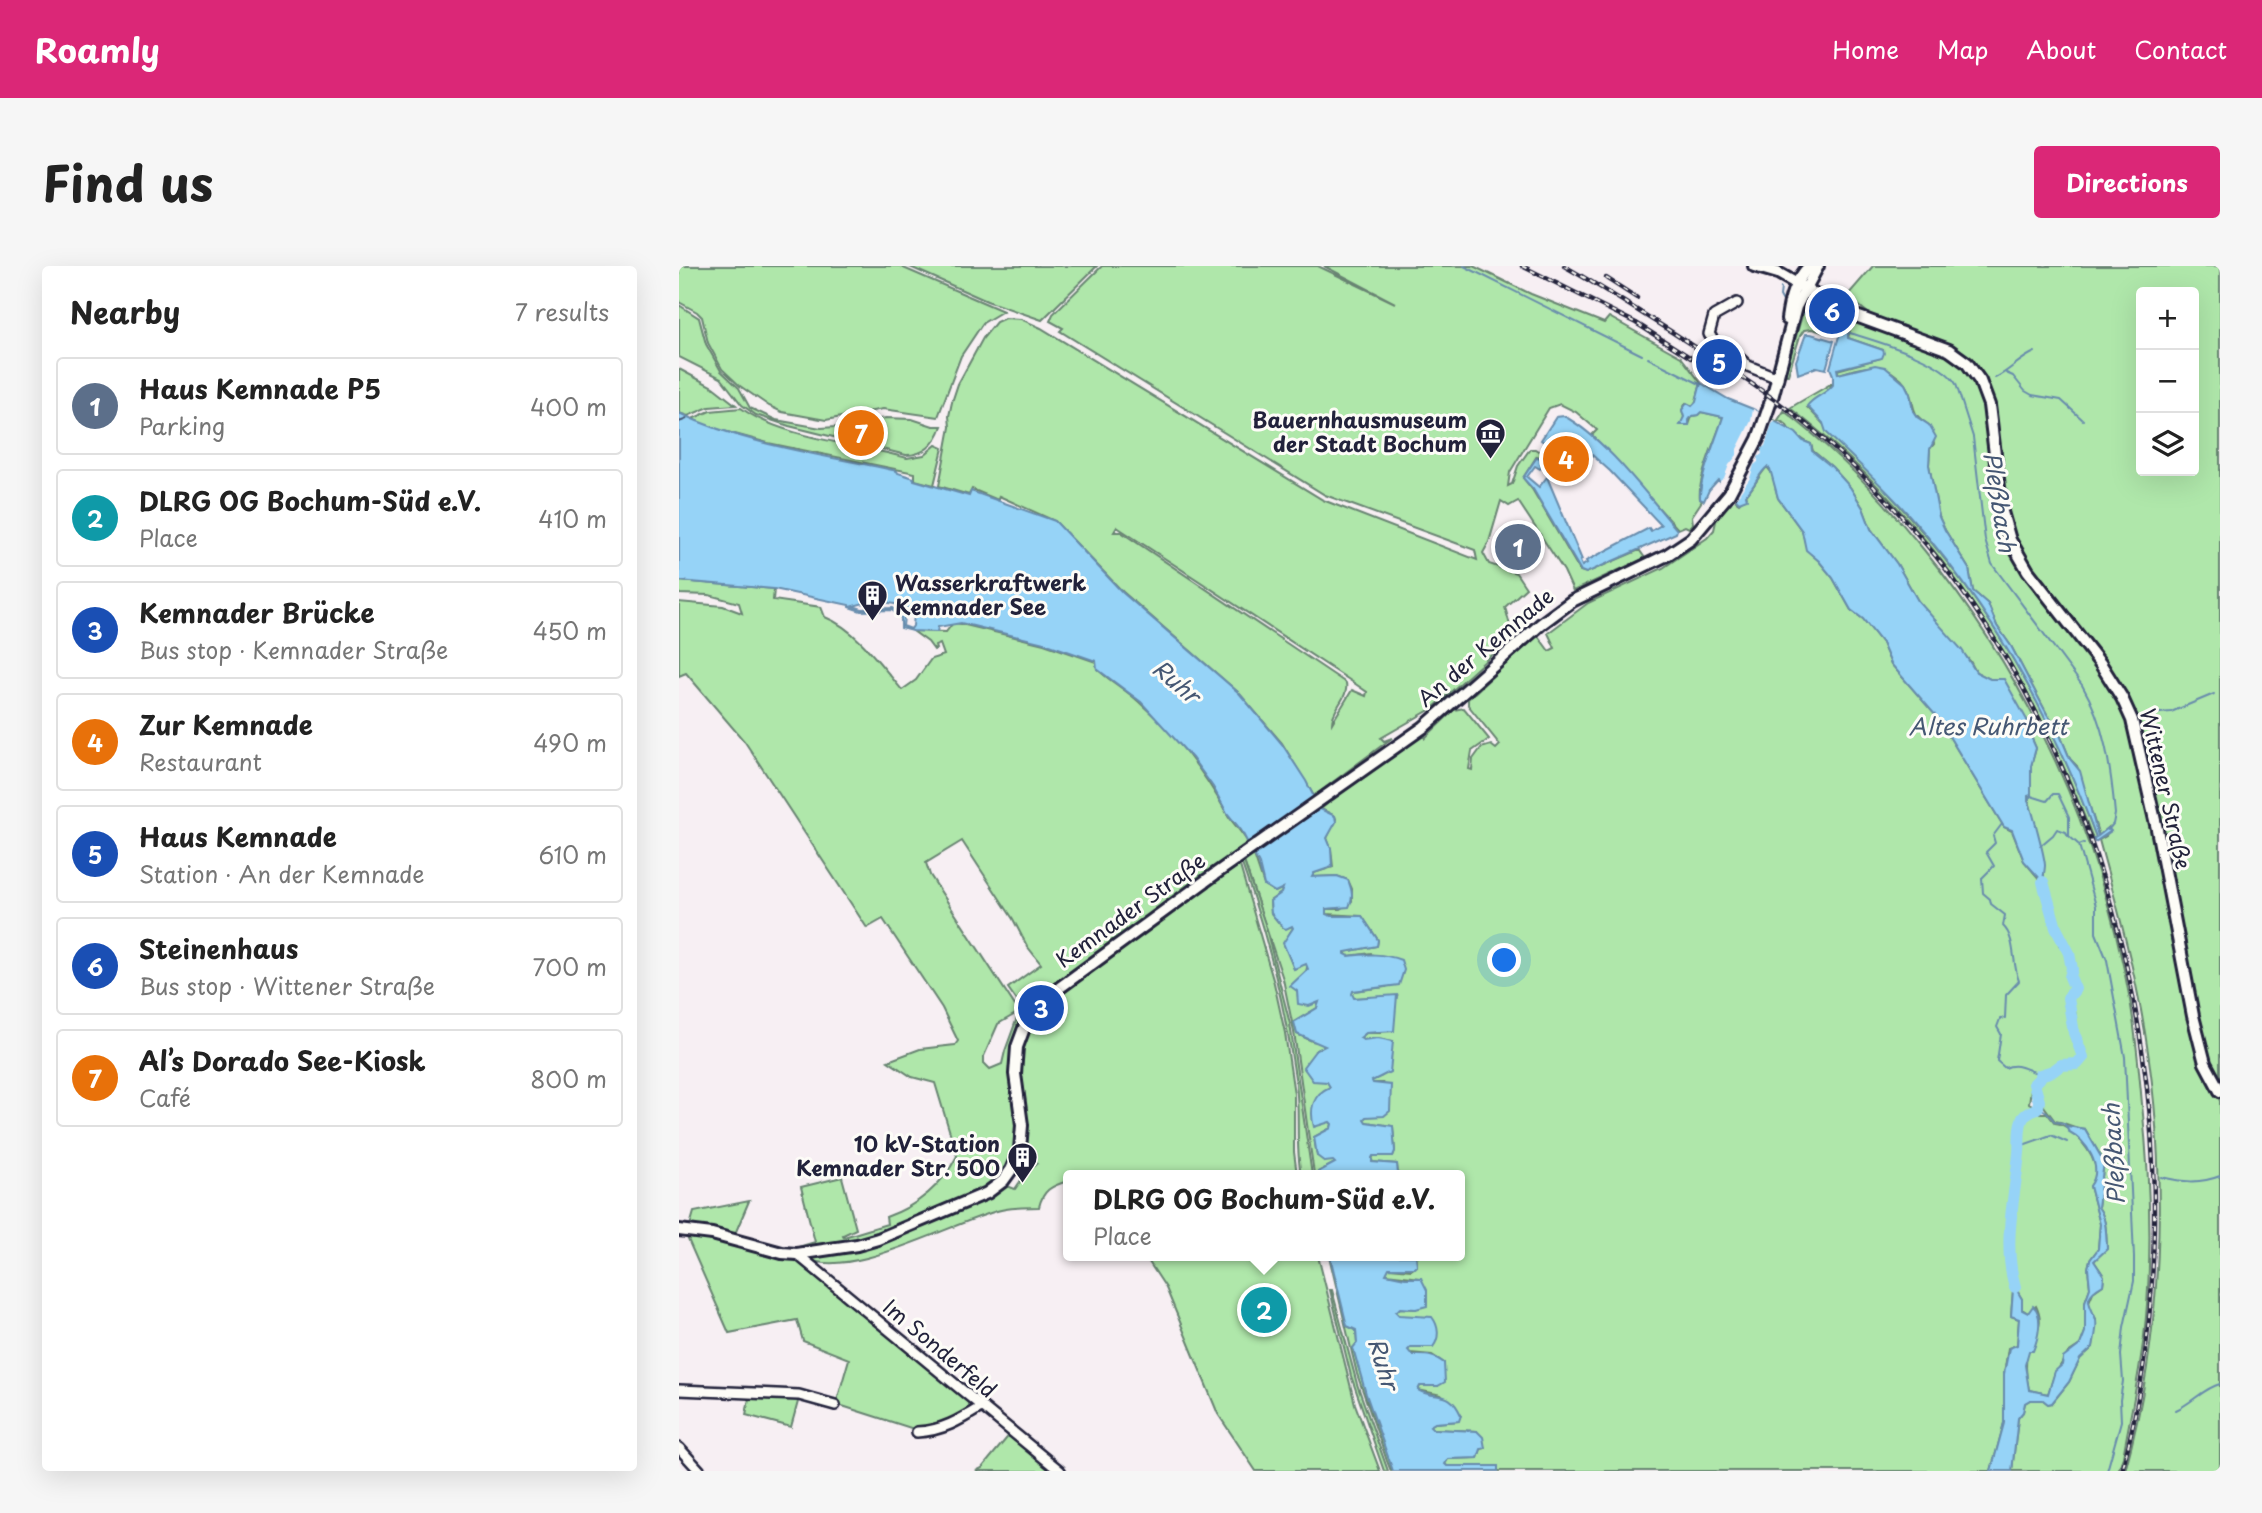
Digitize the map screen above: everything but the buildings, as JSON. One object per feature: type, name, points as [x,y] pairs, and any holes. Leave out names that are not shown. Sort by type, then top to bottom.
[{"type":"main road","name":"Wittener Straße","points":[[1754,266],[1797,280]]},
{"type":"main road","name":"Wittener Straße","points":[[1773,266],[1848,313],[1949,350],[1967,363],[1985,389],[2002,512],[2010,540],[2028,571],[2100,663],[2132,720],[2157,829],[2193,1016],[2205,1063],[2220,1091]]},
{"type":"main road","points":[[1797,280],[1809,266]]},
{"type":"main road","name":"An der Kemnade","points":[[1336,789],[1449,707],[1561,609],[1586,593],[1667,555],[1691,539],[1714,514],[1742,472],[1766,415],[1796,307],[1818,266]]},
{"type":"main road","name":"An der Kemnade","points":[[1786,343],[1789,302],[1797,280]]},
{"type":"main road","name":"Kemnader Straße","points":[[679,1230],[712,1234],[782,1253],[797,1254],[878,1239],[987,1193],[1003,1181],[1016,1160],[1021,1143],[1022,1125],[1015,1074],[1020,1037],[1027,1020],[1040,1002],[1078,972],[1336,789]]},
{"type":"street","points":[[1737,303],[1714,316],[1709,334],[1713,340],[1733,352],[1748,366],[1777,378]]},
{"type":"street","name":"Im Sonderfeld","points":[[797,1254],[1060,1471]]},
{"type":"street","points":[[679,1390],[799,1395],[835,1405]]},
{"type":"street","points":[[917,1432],[933,1431],[947,1426],[981,1407]]},
{"type":"street","points":[[679,1448],[700,1471]]},
{"type":"green space","points":[[679,266],[899,266],[1003,311],[983,323],[961,356],[938,417],[883,409],[826,420],[782,412],[769,406],[740,386],[722,369],[708,343],[702,317],[679,302]]},
{"type":"green space","points":[[908,266],[1097,266],[1042,320],[987,301]]},
{"type":"green space","points":[[1102,266],[1318,266],[1395,303],[1324,266],[1473,266],[1531,294],[1604,323],[1609,317],[1681,357],[1701,383],[1693,406],[1686,403],[1682,410],[1684,417],[1681,425],[1689,425],[1692,416],[1701,412],[1723,417],[1704,470],[1700,491],[1702,501],[1692,516],[1693,524],[1689,528],[1685,526],[1678,529],[1592,435],[1597,430],[1576,412],[1560,404],[1549,408],[1510,472],[1508,486],[1512,484],[1518,466],[1530,449],[1535,449],[1546,456],[1544,459],[1537,456],[1523,478],[1580,571],[1586,573],[1637,551],[1645,558],[1573,591],[1564,571],[1518,501],[1509,506],[1501,501],[1483,553],[1489,564],[1516,573],[1526,588],[1505,607],[1511,629],[1516,633],[1433,708],[1381,738],[1384,741],[1392,738],[1314,796],[1282,743],[1239,693],[1123,592],[1055,521],[999,496],[998,500],[972,489],[969,495],[939,486],[952,402],[958,384],[983,338],[996,322],[1005,318],[1021,319],[1041,328],[1323,500],[1477,560],[1475,550],[1325,495],[1060,331],[1063,328],[1050,321],[1053,314]],"holes":[[[1117,527],[1367,692],[1366,696],[1352,690],[1332,723],[1345,693],[1346,683],[1121,532],[1114,532]]]},
{"type":"green space","points":[[1873,266],[2220,266],[2220,1085],[2206,1053],[2134,721],[2026,564],[2011,535],[1975,367],[1868,313],[1847,296]]},
{"type":"green space","points":[[1809,302],[1837,318],[1830,334],[1812,329],[1804,330],[1788,375],[1785,375],[1803,312]]},
{"type":"green space","points":[[679,305],[699,318],[706,344],[721,371],[739,388],[750,408],[776,420],[821,428],[886,418],[912,419],[942,426],[940,432],[924,450],[906,455],[789,426],[756,415],[742,405],[721,378],[679,357]]},
{"type":"green space","points":[[1848,318],[1948,354],[1963,366],[1971,377],[1985,406],[2006,543],[2019,567],[2076,635],[2105,677],[2129,727],[2215,1090],[2220,1101],[2220,1471],[2125,1471],[2139,1414],[2149,1355],[2155,1295],[2158,1173],[2155,1112],[2138,995],[2099,840],[2106,836],[2108,828],[2099,836],[2077,766],[2070,759],[2058,730],[1997,626],[1988,604],[1973,591],[1969,569],[1939,517],[1929,465],[1930,449],[1934,444],[1929,425],[1917,415],[1906,386],[1901,379],[1883,368],[1862,368],[1839,374],[1837,370],[1881,358],[1883,350],[1848,338],[1850,330],[1845,328]]},
{"type":"green space","points":[[679,369],[713,387],[736,405],[709,407],[688,416],[679,413]]},
{"type":"green space","points":[[1832,383],[1828,390],[1807,407],[1924,534],[1988,619],[2010,653],[2049,725],[2082,799],[2096,837],[2093,839],[2068,777],[2039,717],[1972,602],[1932,548],[1889,498],[1841,451],[1790,408]]},
{"type":"green space","points":[[741,408],[758,418],[798,433],[907,458],[924,455],[936,445],[943,448],[934,485],[915,480],[915,473],[768,443],[709,427],[692,419],[710,411]]},
{"type":"green space","points":[[1784,411],[1841,459],[1892,512],[1962,600],[1997,652],[2028,706],[2080,819],[2100,878],[2117,938],[2132,1013],[2149,1191],[2149,1278],[2144,1336],[2123,1457],[2118,1471],[2012,1471],[2018,1418],[2025,1403],[2030,1400],[2043,1400],[2048,1404],[2052,1403],[2069,1382],[2080,1359],[2093,1347],[2096,1319],[2088,1304],[2093,1292],[2103,1285],[2104,1276],[2094,1261],[2107,1248],[2105,1221],[2098,1207],[2104,1162],[2085,1129],[2055,1121],[2041,1102],[2036,1083],[2063,1066],[2074,1066],[2083,1062],[2085,1049],[2078,1037],[2071,999],[2076,989],[2072,961],[2044,881],[2044,864],[2028,796],[2031,795],[2031,766],[2036,748],[2028,730],[2027,720],[1990,679],[1976,672],[1970,661],[1918,601],[1897,564],[1871,529],[1863,508],[1850,487],[1813,451],[1811,444],[1778,420]]},
{"type":"green space","points":[[1770,417],[1776,421],[1736,501],[1739,503],[1744,498],[1767,467],[1772,473],[1778,498],[1802,531],[1807,550],[1833,578],[1851,610],[1863,619],[1882,643],[1891,664],[1938,718],[2004,827],[2012,831],[2024,861],[2041,881],[2059,945],[2068,956],[2072,987],[2064,1001],[2080,1058],[2038,1074],[2032,1082],[2029,1103],[2041,1110],[2038,1113],[2047,1113],[2055,1123],[2075,1134],[2095,1164],[2096,1175],[2090,1186],[2100,1224],[2098,1249],[2088,1268],[2090,1288],[2085,1302],[2085,1332],[2080,1345],[2068,1353],[2054,1376],[2048,1394],[2029,1390],[2026,1359],[2039,1327],[2039,1314],[2036,1306],[2028,1313],[2022,1309],[2022,1299],[2015,1288],[2013,1290],[2011,1316],[2019,1319],[2017,1345],[2008,1348],[2004,1374],[2004,1423],[1991,1471],[1498,1471],[1497,1466],[1447,1466],[1445,1464],[1448,1459],[1478,1458],[1481,1449],[1485,1448],[1477,1431],[1432,1429],[1430,1426],[1458,1421],[1461,1415],[1441,1395],[1418,1390],[1420,1386],[1438,1386],[1444,1363],[1432,1355],[1410,1353],[1396,1312],[1400,1308],[1416,1309],[1421,1278],[1386,1274],[1386,1270],[1411,1270],[1417,1266],[1416,1261],[1465,1261],[1465,1170],[1398,1170],[1397,1164],[1372,1162],[1373,1156],[1393,1156],[1395,1151],[1393,1126],[1366,1122],[1364,1119],[1382,1083],[1372,1083],[1372,1080],[1382,1076],[1393,1041],[1360,1038],[1366,1033],[1381,1033],[1397,996],[1354,998],[1351,995],[1353,991],[1386,987],[1371,953],[1348,956],[1344,952],[1377,946],[1378,940],[1362,916],[1326,914],[1326,909],[1340,909],[1352,901],[1352,889],[1348,880],[1337,876],[1312,877],[1314,873],[1333,867],[1327,838],[1336,819],[1321,809],[1425,733],[1425,738],[1454,710],[1464,708],[1489,739],[1472,751],[1469,769],[1472,770],[1473,759],[1481,748],[1491,745],[1496,749],[1500,745],[1468,705],[1468,699],[1535,637],[1538,636],[1549,651],[1555,648],[1548,633],[1588,603],[1663,568],[1707,538],[1714,530],[1717,517],[1734,494]]},
{"type":"green space","points":[[679,581],[774,589],[773,600],[821,607],[825,617],[857,639],[902,690],[916,680],[931,659],[944,655],[940,644],[935,646],[934,650],[913,631],[946,632],[953,623],[1044,644],[1096,662],[1097,669],[1152,714],[1198,768],[1248,843],[1240,866],[1274,983],[1285,1033],[1294,1094],[1296,1170],[1063,1170],[1063,1183],[1045,1193],[1039,1207],[1001,1210],[901,1247],[846,1262],[823,1263],[804,1257],[878,1243],[988,1196],[1005,1185],[1015,1189],[1030,1167],[1037,1164],[1033,1156],[1023,1155],[1018,1076],[1019,1051],[1031,1021],[1008,988],[1041,964],[962,841],[926,863],[930,875],[1019,1012],[998,1024],[984,1056],[984,1063],[990,1069],[1002,1064],[1017,1018],[1020,1018],[1009,1068],[1017,1131],[1009,1162],[1003,1174],[993,1183],[936,1213],[859,1241],[795,1252],[795,1248],[815,1242],[801,1187],[842,1177],[856,1229],[843,1235],[844,1237],[887,1224],[886,1217],[918,1201],[944,1176],[957,1156],[935,1083],[912,1077],[888,1061],[920,1049],[955,1045],[958,1041],[942,1008],[883,919],[867,928],[745,742],[686,673],[679,676],[679,602],[723,606],[742,613],[739,603],[709,595],[679,594]]},
{"type":"green space","points":[[1254,855],[1264,885],[1275,892],[1283,888],[1281,893],[1270,901],[1271,913],[1283,928],[1293,928],[1286,944],[1294,969],[1307,963],[1298,997],[1319,1001],[1317,1008],[1294,1022],[1297,1034],[1326,1046],[1315,1051],[1330,1087],[1332,1124],[1331,1128],[1314,1137],[1317,1156],[1334,1160],[1335,1163],[1322,1170],[1313,1170],[1294,1032],[1283,979],[1244,861]]},
{"type":"green space","points":[[1244,862],[1265,924],[1290,1024],[1311,1170],[1300,1170],[1297,1095],[1287,1028],[1260,918],[1242,864]]},
{"type":"green space","points":[[749,1201],[735,1234],[690,1226],[694,1212]]},
{"type":"green space","points":[[686,1235],[711,1238],[792,1258],[804,1264],[973,1404],[973,1407],[946,1424],[917,1430],[836,1404],[849,1359],[803,1341],[797,1320],[729,1333]]},
{"type":"green space","points":[[1148,1261],[1319,1261],[1355,1404],[1380,1471],[1256,1471],[1218,1414],[1166,1288]]},
{"type":"green space","points":[[1330,1261],[1347,1326],[1356,1330],[1357,1343],[1353,1348],[1393,1471],[1387,1461],[1357,1374]]},
{"type":"green space","points":[[1330,1290],[1357,1384],[1388,1471],[1384,1471],[1351,1376]]},
{"type":"green space","points":[[749,1398],[799,1398],[791,1427],[746,1415]]},
{"type":"green space","points":[[1011,1433],[1056,1471],[976,1471],[982,1468]]},
{"type":"water","points":[[1841,329],[1848,332],[1848,338],[1883,350],[1884,353],[1882,358],[1837,369],[1838,374],[1875,365],[1885,367],[1905,384],[1913,411],[1929,425],[1936,437],[1930,449],[1929,465],[1939,517],[1969,569],[1973,591],[1988,604],[1997,626],[2058,730],[2070,759],[2080,771],[2098,836],[2108,828],[2111,831],[2095,842],[2093,839],[2096,837],[2060,750],[2018,667],[1994,628],[1968,589],[1909,515],[1826,432],[1823,423],[1807,406],[1833,385],[1830,368]]},
{"type":"water","points":[[1806,334],[1834,341],[1826,369],[1817,367],[1798,374],[1796,361]]},
{"type":"water","name":"Altes Ruhrbett","points":[[1701,383],[1728,399],[1753,409],[1811,444],[1812,451],[1832,467],[1850,487],[1863,508],[1871,529],[1897,564],[1918,601],[1962,650],[1976,672],[1990,679],[2004,679],[2027,720],[2028,730],[2036,748],[2031,766],[2031,795],[2028,800],[2044,859],[2043,882],[2024,861],[2012,830],[2004,827],[1938,718],[1891,664],[1882,643],[1863,619],[1851,610],[1833,578],[1806,550],[1802,531],[1778,498],[1770,469],[1767,467],[1762,473],[1746,495],[1747,499],[1739,502],[1718,480],[1704,501],[1700,499],[1705,469],[1723,417],[1701,412],[1692,416],[1689,425],[1680,425],[1684,417],[1682,410],[1687,403],[1692,406],[1696,402]]},
{"type":"water","name":"Ruhr","points":[[679,413],[758,441],[897,471],[914,480],[969,496],[971,491],[1055,521],[1123,593],[1239,693],[1282,744],[1320,809],[1335,816],[1336,822],[1327,838],[1331,848],[1332,867],[1314,873],[1312,877],[1337,876],[1348,880],[1352,897],[1349,907],[1326,909],[1326,914],[1362,916],[1378,940],[1377,946],[1345,954],[1388,956],[1401,960],[1404,970],[1399,985],[1353,991],[1352,994],[1354,998],[1397,995],[1394,1031],[1366,1033],[1360,1038],[1393,1041],[1390,1072],[1372,1081],[1391,1085],[1390,1111],[1384,1116],[1364,1119],[1366,1122],[1393,1126],[1393,1156],[1373,1156],[1372,1162],[1397,1164],[1398,1170],[1322,1170],[1335,1163],[1325,1162],[1317,1156],[1314,1137],[1331,1128],[1332,1124],[1330,1122],[1314,1127],[1312,1108],[1316,1098],[1330,1087],[1327,1082],[1313,1081],[1303,1067],[1315,1051],[1325,1046],[1297,1034],[1294,1022],[1317,1008],[1319,1002],[1309,1006],[1298,1004],[1297,991],[1290,986],[1308,969],[1306,964],[1294,969],[1283,943],[1293,928],[1283,928],[1271,913],[1270,901],[1281,893],[1283,888],[1275,892],[1264,885],[1259,864],[1213,787],[1192,758],[1141,702],[1097,669],[1096,661],[1044,643],[961,623],[938,627],[937,632],[913,631],[901,628],[901,618],[892,610],[861,611],[849,605],[774,589],[679,581]],"holes":[[[875,600],[904,606],[914,614],[911,629],[903,626],[904,617],[893,608],[862,609],[853,606]]]},
{"type":"water","points":[[1564,416],[1595,438],[1610,453],[1677,530],[1676,533],[1586,573],[1581,571],[1533,489],[1523,478],[1537,457],[1548,457],[1540,469],[1535,466],[1527,477],[1539,487],[1547,477],[1582,560],[1582,566],[1586,561],[1649,528],[1651,531],[1661,525],[1610,471],[1571,436],[1561,434],[1553,449],[1541,440],[1556,417]]},
{"type":"water","points":[[2067,1126],[2085,1129],[2104,1162],[2098,1207],[2105,1221],[2107,1249],[2094,1261],[2104,1276],[2103,1285],[2092,1293],[2089,1300],[2097,1324],[2093,1347],[2080,1359],[2069,1382],[2052,1403],[2030,1400],[2025,1403],[2018,1418],[2012,1471],[1991,1471],[2004,1423],[2004,1374],[2009,1348],[2017,1345],[2019,1319],[2011,1316],[2015,1287],[2022,1299],[2022,1310],[2028,1313],[2033,1306],[2039,1321],[2035,1346],[2033,1351],[2029,1351],[2025,1365],[2029,1390],[2048,1394],[2055,1371],[2062,1365],[2063,1358],[2080,1345],[2085,1332],[2085,1302],[2090,1288],[2088,1268],[2098,1249],[2100,1224],[2090,1186],[2094,1179],[2094,1163],[2087,1148],[2068,1131]]},
{"type":"water","name":"Ruhr","points":[[1331,1261],[1416,1261],[1415,1268],[1389,1268],[1386,1274],[1421,1278],[1427,1290],[1427,1306],[1416,1309],[1400,1308],[1396,1312],[1399,1315],[1432,1317],[1437,1328],[1438,1336],[1433,1347],[1411,1347],[1408,1350],[1412,1355],[1433,1357],[1444,1363],[1445,1382],[1438,1386],[1420,1386],[1418,1390],[1447,1398],[1461,1415],[1459,1421],[1435,1423],[1430,1426],[1433,1429],[1477,1431],[1483,1437],[1485,1448],[1481,1449],[1478,1458],[1448,1459],[1445,1464],[1447,1466],[1498,1466],[1498,1471],[1393,1471],[1353,1348],[1357,1343],[1356,1330],[1347,1326]]},
{"type":"pier","points":[[1753,409],[1776,421],[1772,424],[1750,478],[1733,503],[1720,481],[1737,455]]},
{"type":"waterway","points":[[1464,266],[1642,355]]},
{"type":"waterway","name":"Pleßbach","points":[[1781,288],[1780,296],[1785,305]]},
{"type":"waterway","name":"Pleßbach","points":[[1801,312],[1842,329]]},
{"type":"waterway","name":"Pleßbach","points":[[1847,332],[1923,359],[1948,375],[1956,384],[1973,437],[1985,540],[1992,564],[2082,685],[2096,715],[2106,747],[2115,814],[2113,824],[2108,830]]},
{"type":"waterway","points":[[1995,378],[2035,352]]},
{"type":"waterway","points":[[1648,358],[1700,384]]},
{"type":"waterway","points":[[2006,373],[2013,376],[2025,391],[2032,395],[2061,400],[2083,420]]},
{"type":"waterway","points":[[2149,714],[2171,712],[2214,694]]},
{"type":"waterway","points":[[2028,800],[2031,796],[2047,801],[2053,794],[2058,794],[2069,817],[2069,836],[2078,844]]},
{"type":"waterway","points":[[2002,824],[1993,836],[1995,843],[1986,852],[1994,866],[1982,878],[1983,893],[1990,899],[1991,904],[2005,915],[2003,926],[2010,937],[2019,981],[2006,995],[2005,1018],[2000,1019],[1997,1027],[2001,1034],[1997,1061],[2005,1068],[2017,1066],[2037,1073],[2037,1080]]},
{"type":"waterway","points":[[2040,846],[2057,829],[2066,832],[2068,836]]},
{"type":"waterway","name":"Pleßbach","points":[[2084,843],[2079,845],[2096,906],[2096,933],[2107,960],[2125,1057],[2134,1257],[2134,1281],[2121,1355],[2121,1421],[2107,1471]]},
{"type":"waterway","name":"Altes Ruhrbett","points":[[2015,1287],[2009,1237],[2021,1124],[2023,1118],[2038,1107],[2034,1084],[2040,1075],[2061,1065],[2077,1064],[2083,1057],[2074,1033],[2068,998],[2075,989],[2070,977],[2072,969],[2069,953],[2056,928],[2043,882]]},
{"type":"waterway","points":[[2038,1107],[2047,1112],[2055,1122],[2064,1123],[2066,1127]]},
{"type":"waterway","points":[[2020,1146],[2051,1135],[2067,1142]]},
{"type":"waterway","points":[[2161,1177],[2191,1181],[2220,1176]]},
{"type":"waterway","points":[[2176,1410],[2220,1384]]},
{"type":"ferry route","points":[[679,422],[690,418]]},
{"type":"railway","points":[[1522,266],[1636,323],[1691,358]]},
{"type":"railway","points":[[1564,266],[1758,388],[1806,424],[1852,465],[1895,509],[1974,607],[2038,717],[2089,836],[2125,962],[2147,1090],[2154,1220],[2146,1348],[2122,1471]]},
{"type":"railway","points":[[1606,278],[1637,298]]},
{"type":"place","name":"Steinenhaus","points":[[1832,311]]},
{"type":"place","name":"Haus Kemnade","points":[[1719,362]]},
{"type":"place","name":"Al’s Dorado See-Kiosk","points":[[861,433]]},
{"type":"place","name":"Zur Kemnade","points":[[1566,459]]},
{"type":"place","name":"Bauernhausmuseum der Stadt Bochum","points":[[1490,460]]},
{"type":"place","name":"Haus Kemnade P5","points":[[1518,547]]},
{"type":"place","name":"Wasserkraftwerk Kemnader See","points":[[872,623]]},
{"type":"place","name":"Kemnader Brücke","points":[[1041,1008]]},
{"type":"place","name":"10 kV-Station Kemnader Str. 500","points":[[1023,1184]]},
{"type":"place","name":"DLRG OG Bochum-Süd e.V.","points":[[1264,1310]]}]
